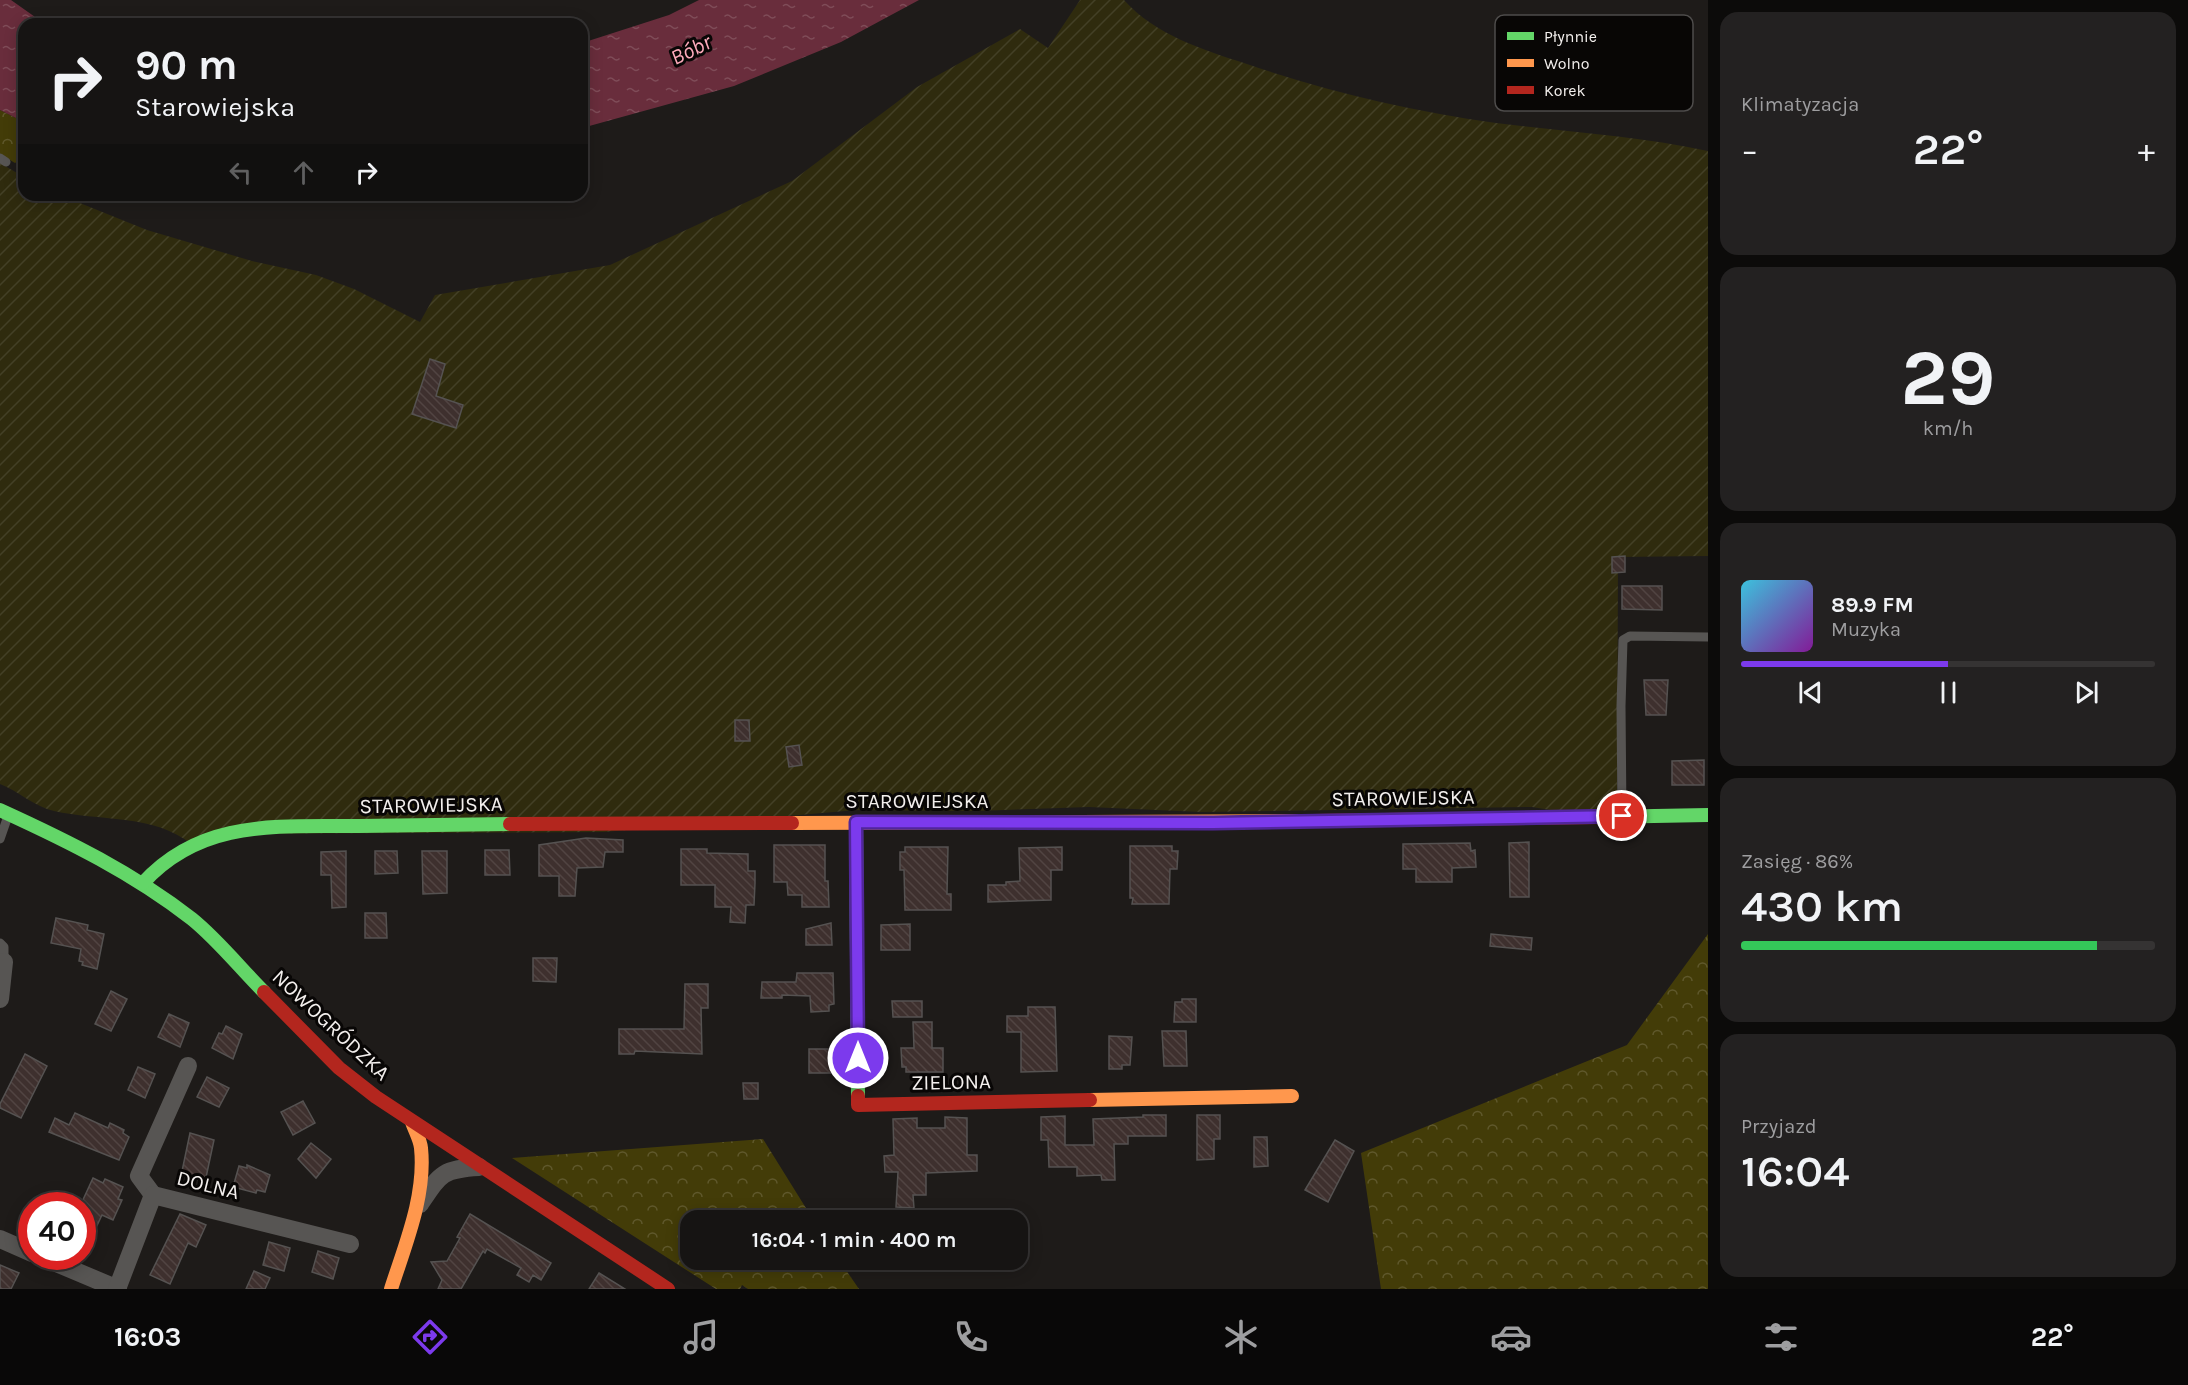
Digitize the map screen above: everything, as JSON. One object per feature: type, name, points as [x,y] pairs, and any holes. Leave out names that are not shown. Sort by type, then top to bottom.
[{"type":"street","name":"NOWOGRÓDZKA","points":[[5,812],[77,844],[143,883],[194,921],[339,1068],[412,1122],[668,1289]]},
{"type":"street","name":"STAROWIEJSKA","points":[[143,883],[155,868],[181,850],[218,834],[252,827],[856,822],[1213,823],[1708,815]]},
{"type":"street","name":"ZIELONA","points":[[856,822],[858,1105],[1292,1096]]},
{"type":"street","points":[[0,999],[4,962]]},
{"type":"street","points":[[153,1195],[139,1176],[188,1066]]},
{"type":"street","points":[[391,1289],[414,1213],[421,1147],[412,1122]]},
{"type":"street","points":[[414,1213],[444,1172],[457,1168],[479,1167]]},
{"type":"street","name":"DOLNA","points":[[118,1289],[153,1195],[350,1244]]},
{"type":"street","points":[[0,1239],[18,1247]]},
{"type":"street","points":[[73,1270],[118,1289]]},
{"type":"lane","points":[[1622,816],[1623,640],[1630,636],[1708,637]]},
{"type":"lane","points":[[0,839],[5,812]]},
{"type":"lane","points":[[0,943],[4,947],[4,962]]},
{"type":"green space","points":[[0,110],[18,119],[18,161],[15,163],[0,154]]},
{"type":"green space","points":[[1708,934],[1708,1289],[1381,1289],[1361,1153],[1627,1045]]},
{"type":"green space","points":[[763,1139],[807,1210],[680,1210],[680,1266],[512,1158]]},
{"type":"green space","points":[[686,1270],[846,1270],[859,1289],[748,1289],[742,1285],[740,1289],[716,1289]]},
{"type":"shaded area","points":[[1080,0],[1124,0],[1150,23],[1197,47],[1277,74],[1370,100],[1496,123],[1629,138],[1708,151],[1708,556],[1618,557],[1617,821],[1532,807],[1201,812],[1089,807],[976,811],[857,810],[604,832],[223,834],[191,844],[177,834],[143,823],[47,809],[0,784],[0,163],[18,174],[18,201],[75,201],[147,230],[252,261],[316,275],[354,289],[420,322],[435,295],[610,265],[792,181],[917,87],[1020,29],[1048,48]]},
{"type":"water","points":[[0,0],[11,0],[36,18],[18,18],[18,119],[0,110]]},
{"type":"water","name":"Bóbr","points":[[699,0],[919,0],[841,42],[734,86],[588,126],[588,41],[669,15]]},
{"type":"building","points":[[430,359],[445,364],[436,396],[463,405],[456,428],[412,414]]},
{"type":"building","points":[[1625,556],[1625,572],[1612,573],[1612,557]]},
{"type":"building","points":[[1622,586],[1662,586],[1662,610],[1622,609]]},
{"type":"building","points":[[1644,680],[1668,680],[1666,715],[1646,715]]},
{"type":"building","points":[[735,720],[749,720],[750,741],[735,741]]},
{"type":"building","points":[[799,745],[802,765],[789,767],[786,747]]},
{"type":"building","points":[[1704,760],[1704,785],[1672,785],[1672,761]]},
{"type":"building","points":[[586,838],[623,840],[623,852],[605,852],[603,867],[577,868],[575,896],[559,896],[559,876],[539,876],[539,845]]},
{"type":"building","points":[[1529,842],[1529,897],[1510,897],[1509,843]]},
{"type":"building","points":[[1470,843],[1471,851],[1475,850],[1476,867],[1452,868],[1452,882],[1416,882],[1416,869],[1403,869],[1403,844]]},
{"type":"building","points":[[774,845],[825,845],[825,881],[828,881],[829,907],[802,907],[802,895],[788,895],[787,882],[774,882]]},
{"type":"building","points":[[1130,846],[1172,846],[1172,851],[1178,851],[1177,869],[1170,869],[1169,904],[1132,904]]},
{"type":"building","points":[[905,847],[948,847],[947,894],[951,894],[951,910],[905,910],[904,870],[900,870],[900,852],[905,852]]},
{"type":"building","points":[[1062,847],[1062,870],[1051,870],[1051,900],[988,902],[988,885],[1006,885],[1006,882],[1020,881],[1019,848]]},
{"type":"building","points":[[681,849],[707,849],[707,853],[748,854],[748,871],[755,871],[755,883],[754,905],[746,905],[745,923],[730,922],[731,907],[715,907],[715,885],[681,885]]},
{"type":"building","points":[[485,850],[509,850],[510,875],[485,875]]},
{"type":"building","points":[[346,851],[346,907],[332,908],[331,875],[321,875],[321,852]]},
{"type":"building","points":[[375,851],[397,851],[398,873],[375,874]]},
{"type":"building","points":[[422,851],[447,851],[447,893],[423,894]]},
{"type":"building","points":[[365,913],[386,913],[387,938],[365,938]]},
{"type":"building","points":[[56,918],[88,925],[87,930],[104,934],[97,969],[82,965],[83,962],[79,961],[81,949],[51,943]]},
{"type":"building","points":[[831,923],[832,945],[806,945],[806,929]]},
{"type":"building","points":[[910,924],[910,950],[881,950],[881,925]]},
{"type":"building","points":[[1491,934],[1532,938],[1531,950],[1490,946]]},
{"type":"building","points":[[533,958],[557,958],[556,982],[533,981]]},
{"type":"building","points":[[797,973],[833,973],[834,1004],[829,1005],[829,1011],[811,1012],[810,996],[782,995],[782,998],[761,998],[762,982],[796,982]]},
{"type":"building","points":[[685,984],[708,984],[708,1008],[701,1008],[702,1054],[635,1051],[634,1054],[619,1054],[619,1029],[684,1029]]},
{"type":"building","points":[[111,991],[127,999],[111,1031],[95,1024]]},
{"type":"building","points":[[1182,999],[1196,999],[1196,1022],[1174,1022],[1175,1002],[1182,1002]]},
{"type":"building","points":[[892,1001],[922,1001],[922,1017],[893,1017]]},
{"type":"building","points":[[1028,1007],[1055,1007],[1057,1071],[1021,1072],[1021,1032],[1007,1032],[1007,1016],[1028,1016]]},
{"type":"building","points":[[169,1014],[189,1023],[180,1047],[158,1037]]},
{"type":"building","points":[[913,1022],[932,1022],[932,1048],[943,1048],[943,1072],[906,1072],[906,1067],[902,1067],[901,1048],[914,1048]]},
{"type":"building","points":[[226,1026],[242,1034],[233,1059],[212,1048],[219,1033],[222,1034]]},
{"type":"building","points":[[1162,1031],[1186,1031],[1187,1066],[1164,1066]]},
{"type":"building","points":[[1109,1036],[1132,1037],[1130,1065],[1122,1065],[1122,1069],[1109,1069]]},
{"type":"building","points":[[809,1049],[834,1049],[834,1073],[809,1073]]},
{"type":"building","points":[[25,1054],[47,1066],[21,1118],[0,1108],[0,1104]]},
{"type":"building","points":[[138,1067],[155,1074],[145,1098],[128,1090]]},
{"type":"building","points":[[207,1077],[229,1088],[219,1107],[197,1097]]},
{"type":"building","points":[[743,1083],[758,1083],[758,1099],[744,1099]]},
{"type":"building","points":[[303,1101],[315,1123],[293,1135],[281,1112]]},
{"type":"building","points":[[75,1113],[108,1128],[110,1123],[124,1130],[123,1133],[129,1137],[119,1160],[49,1132],[55,1118],[69,1125]]},
{"type":"building","points":[[1143,1115],[1166,1115],[1166,1136],[1128,1136],[1128,1144],[1114,1144],[1115,1180],[1102,1180],[1101,1175],[1077,1176],[1077,1167],[1049,1167],[1048,1140],[1041,1140],[1041,1117],[1065,1116],[1065,1145],[1094,1145],[1093,1119],[1143,1117]]},
{"type":"building","points":[[1197,1115],[1220,1115],[1220,1139],[1214,1139],[1214,1159],[1197,1160]]},
{"type":"building","points":[[945,1117],[967,1118],[967,1155],[977,1155],[977,1171],[926,1173],[926,1195],[913,1195],[914,1208],[896,1207],[898,1172],[885,1172],[884,1156],[894,1155],[893,1119],[917,1118],[917,1128],[945,1128]]},
{"type":"building","points":[[190,1133],[214,1140],[205,1182],[181,1176]]},
{"type":"building","points":[[1254,1137],[1267,1137],[1268,1166],[1254,1167]]},
{"type":"building","points":[[1335,1140],[1354,1151],[1328,1202],[1305,1190]]},
{"type":"building","points":[[311,1143],[331,1159],[316,1178],[298,1159]]},
{"type":"building","points":[[247,1165],[270,1175],[265,1192],[257,1190],[256,1193],[233,1187],[239,1166],[247,1168]]},
{"type":"building","points":[[93,1178],[103,1183],[105,1179],[123,1187],[118,1199],[122,1200],[113,1220],[102,1215],[96,1228],[96,1192],[87,1192]]},
{"type":"building","points":[[180,1214],[206,1225],[196,1247],[188,1243],[170,1284],[150,1275]]},
{"type":"building","points":[[470,1214],[551,1263],[541,1280],[533,1275],[529,1282],[517,1275],[521,1268],[487,1249],[485,1253],[483,1251],[461,1289],[438,1289],[442,1280],[431,1262],[447,1261]]},
{"type":"building","points":[[269,1242],[290,1248],[284,1271],[263,1265]]},
{"type":"building","points":[[318,1251],[339,1258],[333,1279],[312,1272]]},
{"type":"building","points":[[0,1265],[19,1273],[11,1289],[0,1289]]},
{"type":"building","points":[[254,1271],[270,1278],[265,1289],[246,1289]]},
{"type":"building","points":[[599,1273],[625,1289],[589,1289]]},
{"type":"traffic: fast","points":[[0,810],[99,859],[170,902],[211,936],[264,992]]},
{"type":"traffic: fast","points":[[1601,817],[1708,815]]},
{"type":"traffic: fast","points":[[856,822],[858,1096]]},
{"type":"traffic: fast","points":[[143,883],[166,862],[190,847],[243,830],[300,826],[510,824]]},
{"type":"traffic: slow","points":[[792,823],[1313,821]]},
{"type":"traffic: slow","points":[[1090,1100],[1292,1096]]},
{"type":"traffic: slow","points":[[391,1289],[413,1220],[420,1184],[421,1148],[412,1122]]},
{"type":"traffic: jam","points":[[1313,821],[1601,817]]},
{"type":"traffic: jam","points":[[510,824],[792,823]]},
{"type":"traffic: jam","points":[[264,992],[339,1068],[376,1097],[668,1289]]},
{"type":"traffic: jam","points":[[858,1096],[858,1105],[1090,1100]]},
{"type":"route","points":[[858,1058],[856,822],[1213,823],[1622,816]]}]
